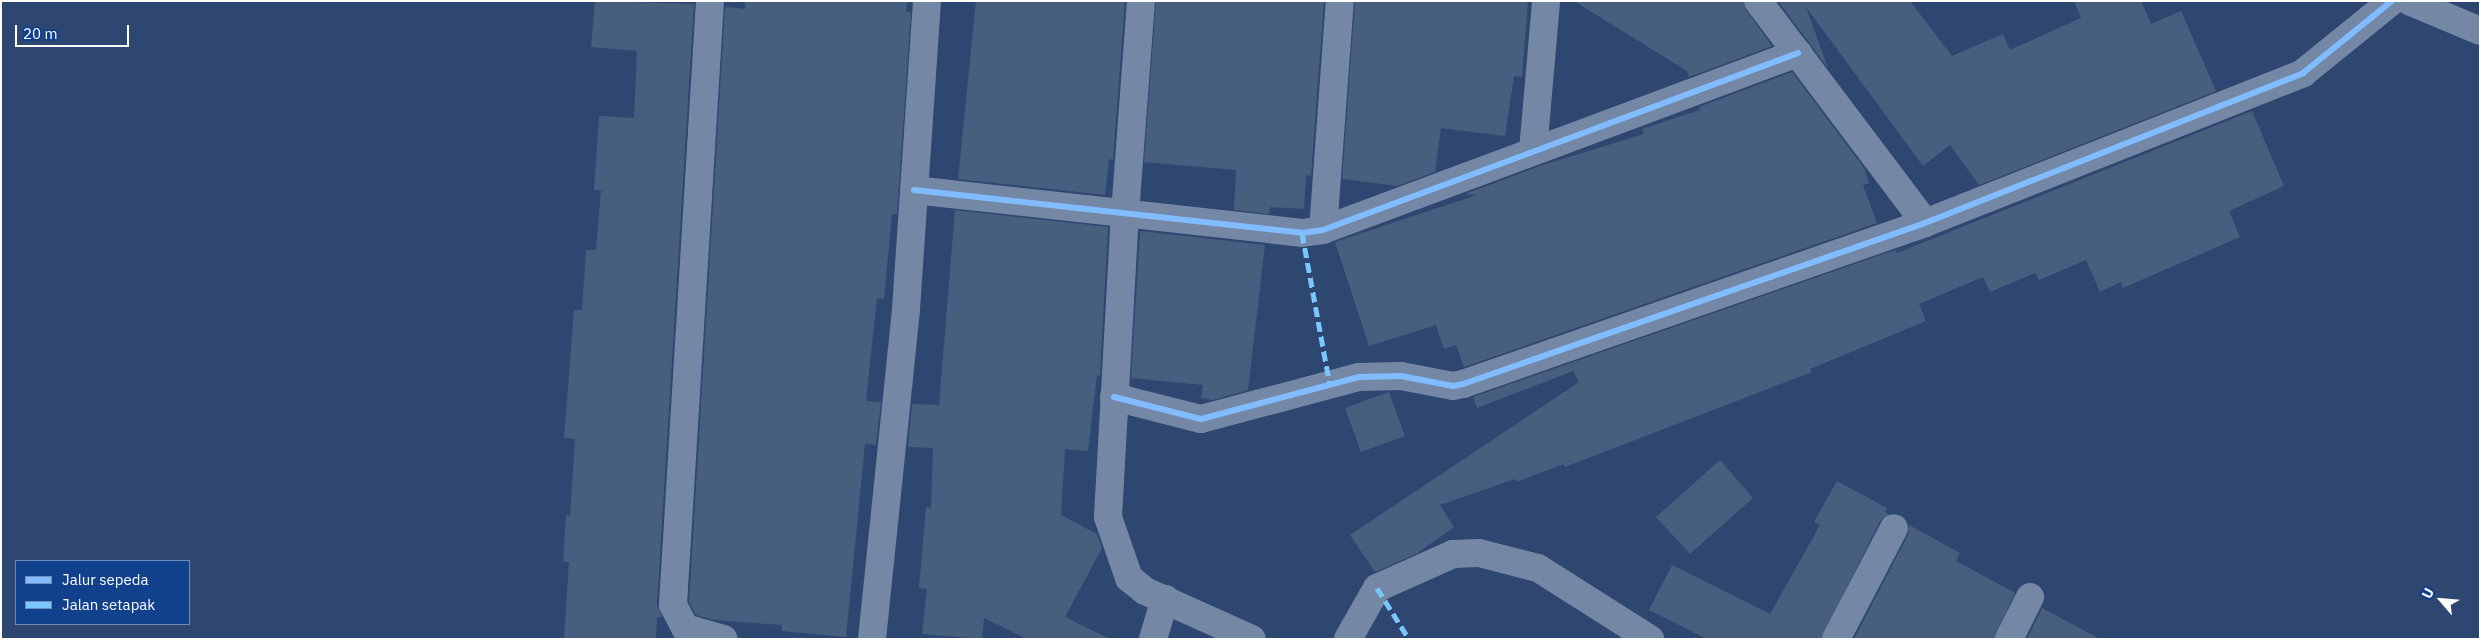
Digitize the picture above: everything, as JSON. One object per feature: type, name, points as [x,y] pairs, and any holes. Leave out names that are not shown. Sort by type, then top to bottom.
[{"type":"street","points":[[710,1],[673,605],[685,628],[723,639]]},
{"type":"street","points":[[872,639],[906,309],[927,1]]},
{"type":"street","points":[[1141,1],[1125,212],[1108,517],[1128,578],[1145,590],[1252,639]]},
{"type":"street","points":[[1323,230],[1340,1]]},
{"type":"street","points":[[1533,151],[1546,1]]},
{"type":"street","points":[[1758,1],[1925,223]]},
{"type":"street","points":[[1114,397],[1201,419],[1359,377],[1412,377],[1453,386],[1925,223],[2303,73],[2392,1]]},
{"type":"street","points":[[2409,1],[2480,31]]},
{"type":"street","points":[[914,190],[1302,233],[1323,230],[1798,52]]},
{"type":"street","points":[[1836,639],[1894,528]]},
{"type":"street","points":[[1348,639],[1377,588],[1453,554],[1479,553],[1538,568],[1638,636]]},
{"type":"street","points":[[2009,639],[2030,597]]},
{"type":"street","points":[[1153,639],[1165,599]]},
{"type":"building","points":[[595,1],[694,4],[657,604],[662,617],[657,617],[656,639],[564,639],[569,562],[563,562],[566,515],[570,516],[575,439],[564,438],[574,310],[582,310],[586,250],[596,250],[601,190],[594,190],[599,116],[634,118],[637,51],[591,47]]},
{"type":"building","points":[[745,1],[907,1],[906,12],[911,12],[897,214],[892,214],[884,299],[877,298],[866,401],[881,402],[876,445],[865,444],[846,637],[782,631],[782,625],[715,620],[696,615],[689,602],[725,7],[745,9]]},
{"type":"building","points":[[976,1],[1125,1],[1113,160],[1109,159],[1105,195],[958,179]]},
{"type":"building","points":[[1156,1],[1324,1],[1311,176],[1306,175],[1304,209],[1270,207],[1269,214],[1234,210],[1236,170],[1144,162]]},
{"type":"building","points":[[1355,1],[1528,1],[1522,77],[1514,76],[1505,136],[1441,128],[1435,172],[1397,186],[1342,179]]},
{"type":"building","points":[[1574,1],[1743,1],[1746,10],[1772,46],[1689,77],[1687,71]]},
{"type":"building","points":[[1778,1],[1910,1],[1952,56],[2003,34],[2010,50],[2081,18],[2074,1],[2141,1],[2151,24],[2181,11],[2216,91],[1979,185],[1950,145],[1923,166],[1806,7],[1828,68]]},
{"type":"building","points":[[1792,72],[1864,168],[1869,183],[1863,185],[1877,223],[1464,367],[1456,345],[1444,349],[1436,325],[1369,346],[1335,242],[1477,195],[1465,194],[1540,166],[1644,134],[1642,129],[1700,110],[1699,107]]},
{"type":"building","points":[[2252,111],[2284,186],[2229,211],[2240,237],[2123,288],[2121,282],[2100,292],[2086,260],[2039,280],[2035,273],[1990,292],[1983,277],[1919,304],[1926,321],[1810,369],[1812,372],[1565,467],[1564,464],[1516,482],[1515,479],[1440,505],[1454,527],[1416,554],[1375,572],[1350,535],[1579,382],[1573,371],[1477,408],[1473,397],[1895,250],[1897,253]]},
{"type":"building","points":[[955,210],[1108,227],[1100,376],[1097,375],[1088,451],[1065,449],[1061,515],[1097,534],[1102,548],[1065,617],[1110,639],[1027,639],[984,618],[982,639],[922,634],[927,589],[919,588],[926,507],[931,508],[933,448],[908,447],[912,404],[939,405]]},
{"type":"building","points":[[1140,231],[1265,245],[1248,390],[1213,400],[1201,398],[1203,385],[1131,378]]},
{"type":"building","points":[[1389,392],[1405,436],[1361,452],[1345,408]]},
{"type":"building","points":[[1720,460],[1753,498],[1690,554],[1656,517]]},
{"type":"building","points":[[1837,481],[1887,508],[1885,512],[1889,514],[1880,521],[1821,639],[1707,639],[1649,610],[1672,565],[1770,614],[1820,525],[1814,522]]},
{"type":"building","points":[[1909,525],[1960,553],[1956,561],[2015,593],[1994,639],[1854,639],[1908,535]]},
{"type":"building","points":[[2042,608],[2100,639],[2027,639]]},
{"type":"marked path","points":[[1302,233],[1330,385]]},
{"type":"marked path","points":[[1377,588],[1409,639]]},
{"type":"cycle path","points":[[1114,397],[1201,419],[1359,377],[1401,376],[1453,386],[1463,384],[1925,223],[2303,73],[2392,1]]},
{"type":"cycle path","points":[[914,190],[1302,233],[1323,230],[1798,53]]}]
